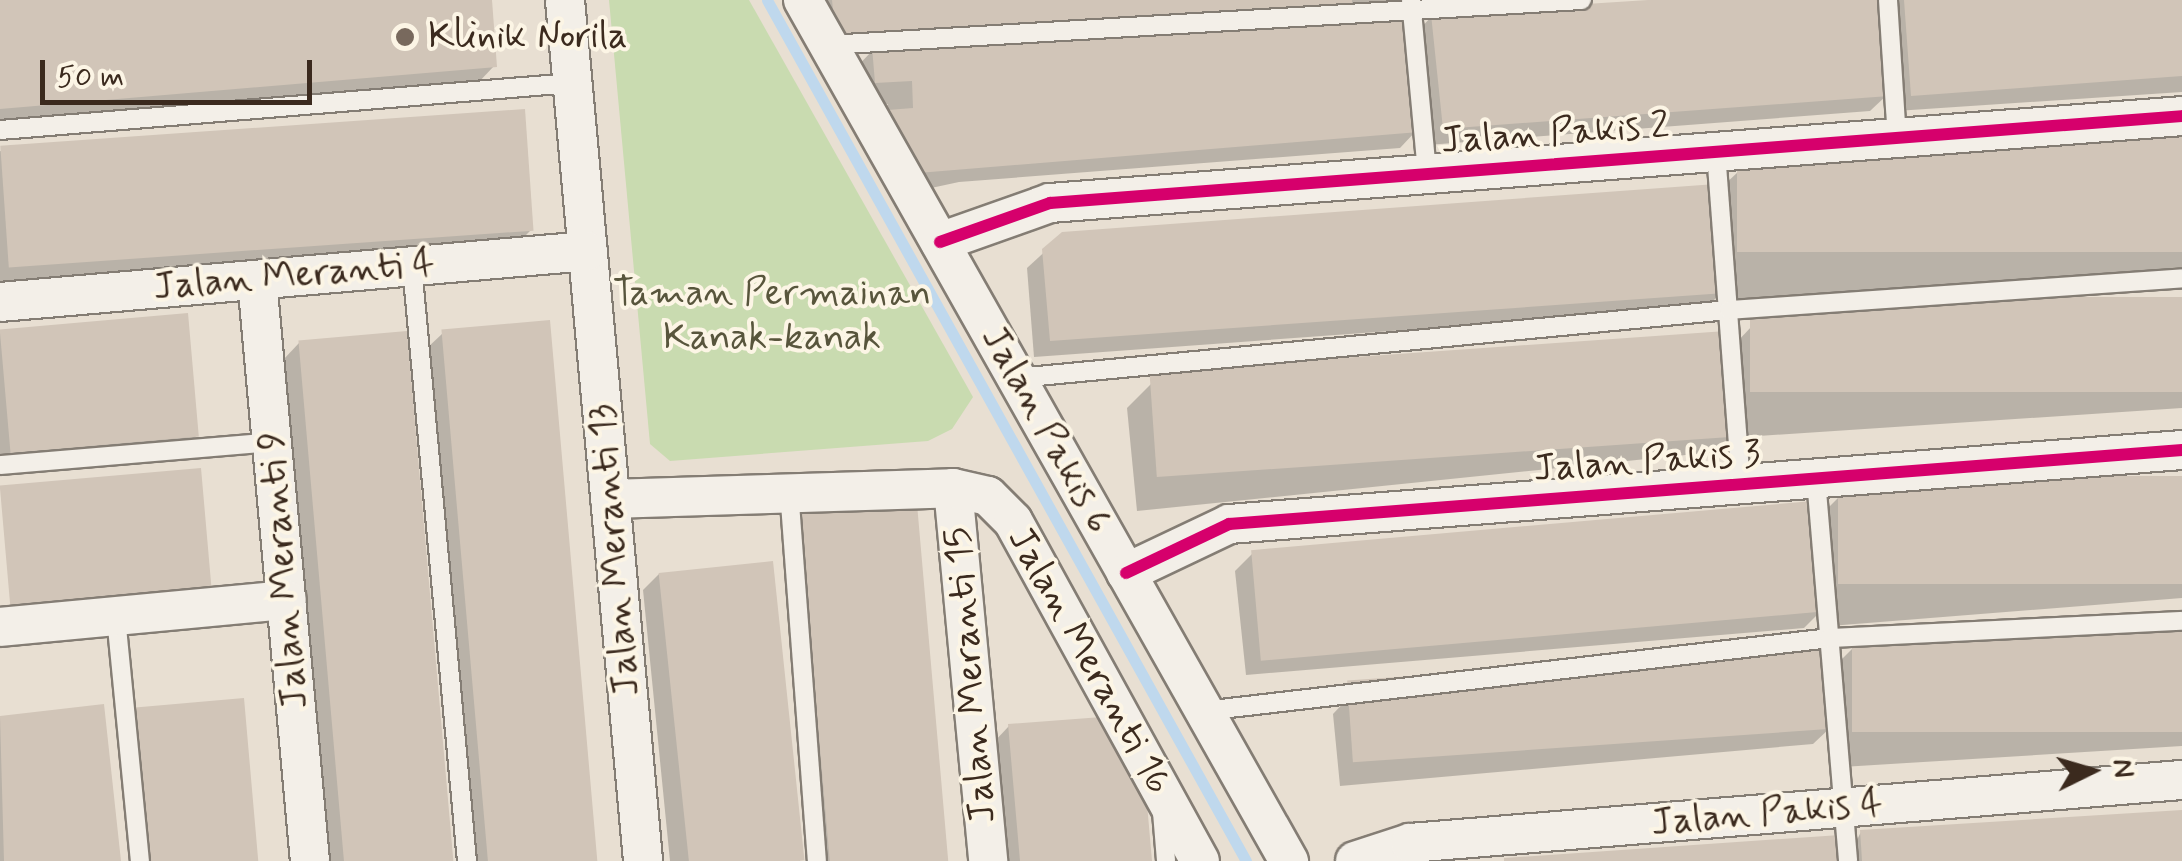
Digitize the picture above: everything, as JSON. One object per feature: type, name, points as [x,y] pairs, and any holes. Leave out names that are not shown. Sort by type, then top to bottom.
[{"type":"street","name":"Jalan Meranti 13","points":[[565,0],[643,861]]},
{"type":"street","name":"Jalan Pakis 6","points":[[803,0],[1289,861]]},
{"type":"street","name":"Jalan Pakis 2","points":[[940,242],[1050,203],[2182,116]]},
{"type":"street","name":"Jalan Meranti 4","points":[[0,302],[588,251]]},
{"type":"street","name":"Jalan Meranti 9","points":[[257,280],[310,861]]},
{"type":"street","name":"Jalan Pakis 3","points":[[1126,573],[1229,524],[2182,450]]},
{"type":"street","points":[[610,499],[790,490],[953,488]]},
{"type":"street","name":"Jalan Meranti 16","points":[[953,488],[988,496],[1013,520],[1200,861]]},
{"type":"street","name":"Jalan Meranti 15","points":[[953,488],[988,861]]},
{"type":"street","points":[[0,627],[286,600]]},
{"type":"street","name":"Jalan Pakis 4","points":[[1356,861],[1410,842],[2182,780]]},
{"type":"lane","points":[[828,45],[1411,6],[1582,0]]},
{"type":"lane","points":[[1888,0],[1898,138]]},
{"type":"lane","points":[[1411,6],[1427,174]]},
{"type":"lane","points":[[0,130],[572,83]]},
{"type":"lane","points":[[1716,152],[1741,484]]},
{"type":"lane","points":[[412,266],[466,861]]},
{"type":"lane","points":[[1016,378],[1729,310],[2182,278]]},
{"type":"lane","points":[[0,465],[272,442]]},
{"type":"lane","points":[[1816,479],[1848,861]]},
{"type":"lane","points":[[790,490],[818,861]]},
{"type":"lane","points":[[116,616],[140,861]]},
{"type":"lane","points":[[1204,711],[1830,638],[2182,620]]},
{"type":"lane","points":[[1160,787],[1166,861]]},
{"type":"green space","name":"Taman Permainan Kanak-kanak","points":[[609,0],[749,0],[973,397],[952,429],[928,441],[670,461],[650,444]]},
{"type":"building","points":[[0,0],[492,0],[497,67],[0,109]]},
{"type":"building","points":[[832,0],[1352,0],[1352,3],[836,40]]},
{"type":"building","points":[[1648,0],[1881,0],[1889,96],[1443,129],[1431,14]]},
{"type":"building","points":[[1904,0],[2182,0],[2182,76],[1911,96]]},
{"type":"building","points":[[1409,15],[1419,132],[918,173],[888,110],[913,108],[912,81],[875,83],[872,47]]},
{"type":"building","points":[[525,109],[534,231],[9,267],[0,146]]},
{"type":"building","points":[[1737,136],[2182,136],[2182,252],[1737,252]]},
{"type":"building","points":[[1716,184],[1725,293],[1050,341],[1042,249],[1062,232]]},
{"type":"building","points":[[1750,297],[2182,297],[2182,392],[1750,392]]},
{"type":"building","points":[[188,313],[199,437],[11,453],[0,329]]},
{"type":"building","points":[[550,320],[597,861],[488,861],[441,329]]},
{"type":"building","points":[[407,331],[453,861],[344,861],[298,340]]},
{"type":"building","points":[[1726,331],[1733,437],[1157,477],[1149,371]]},
{"type":"building","points":[[201,468],[212,593],[11,610],[0,486]]},
{"type":"building","points":[[1838,476],[2182,476],[2182,584],[1838,584]]},
{"type":"building","points":[[1813,501],[1823,612],[1261,661],[1251,550]]},
{"type":"building","points":[[917,504],[948,861],[830,861],[799,514]]},
{"type":"building","points":[[773,561],[804,860],[689,861],[659,573]]},
{"type":"building","points":[[1852,628],[2182,628],[2182,732],[1852,732]]},
{"type":"building","points":[[1826,647],[1832,729],[1353,762],[1347,680]]},
{"type":"building","points":[[244,698],[258,861],[149,861],[135,707]]},
{"type":"building","points":[[104,704],[121,861],[4,861],[0,716]]},
{"type":"building","points":[[1115,716],[1145,781],[1152,861],[1020,861],[1008,724]]},
{"type":"building","points":[[2182,810],[2182,861],[1862,861],[1860,830]]},
{"type":"building","points":[[1840,835],[1842,861],[1504,861],[1504,858]]},
{"type":"waterway","points":[[767,0],[1246,861]]},
{"type":"cycle path","points":[[940,242],[1050,203],[2182,116]]},
{"type":"cycle path","points":[[1126,573],[1229,524],[2182,450]]},
{"type":"place","name":"Klinik Norila","points":[[405,37]]}]
